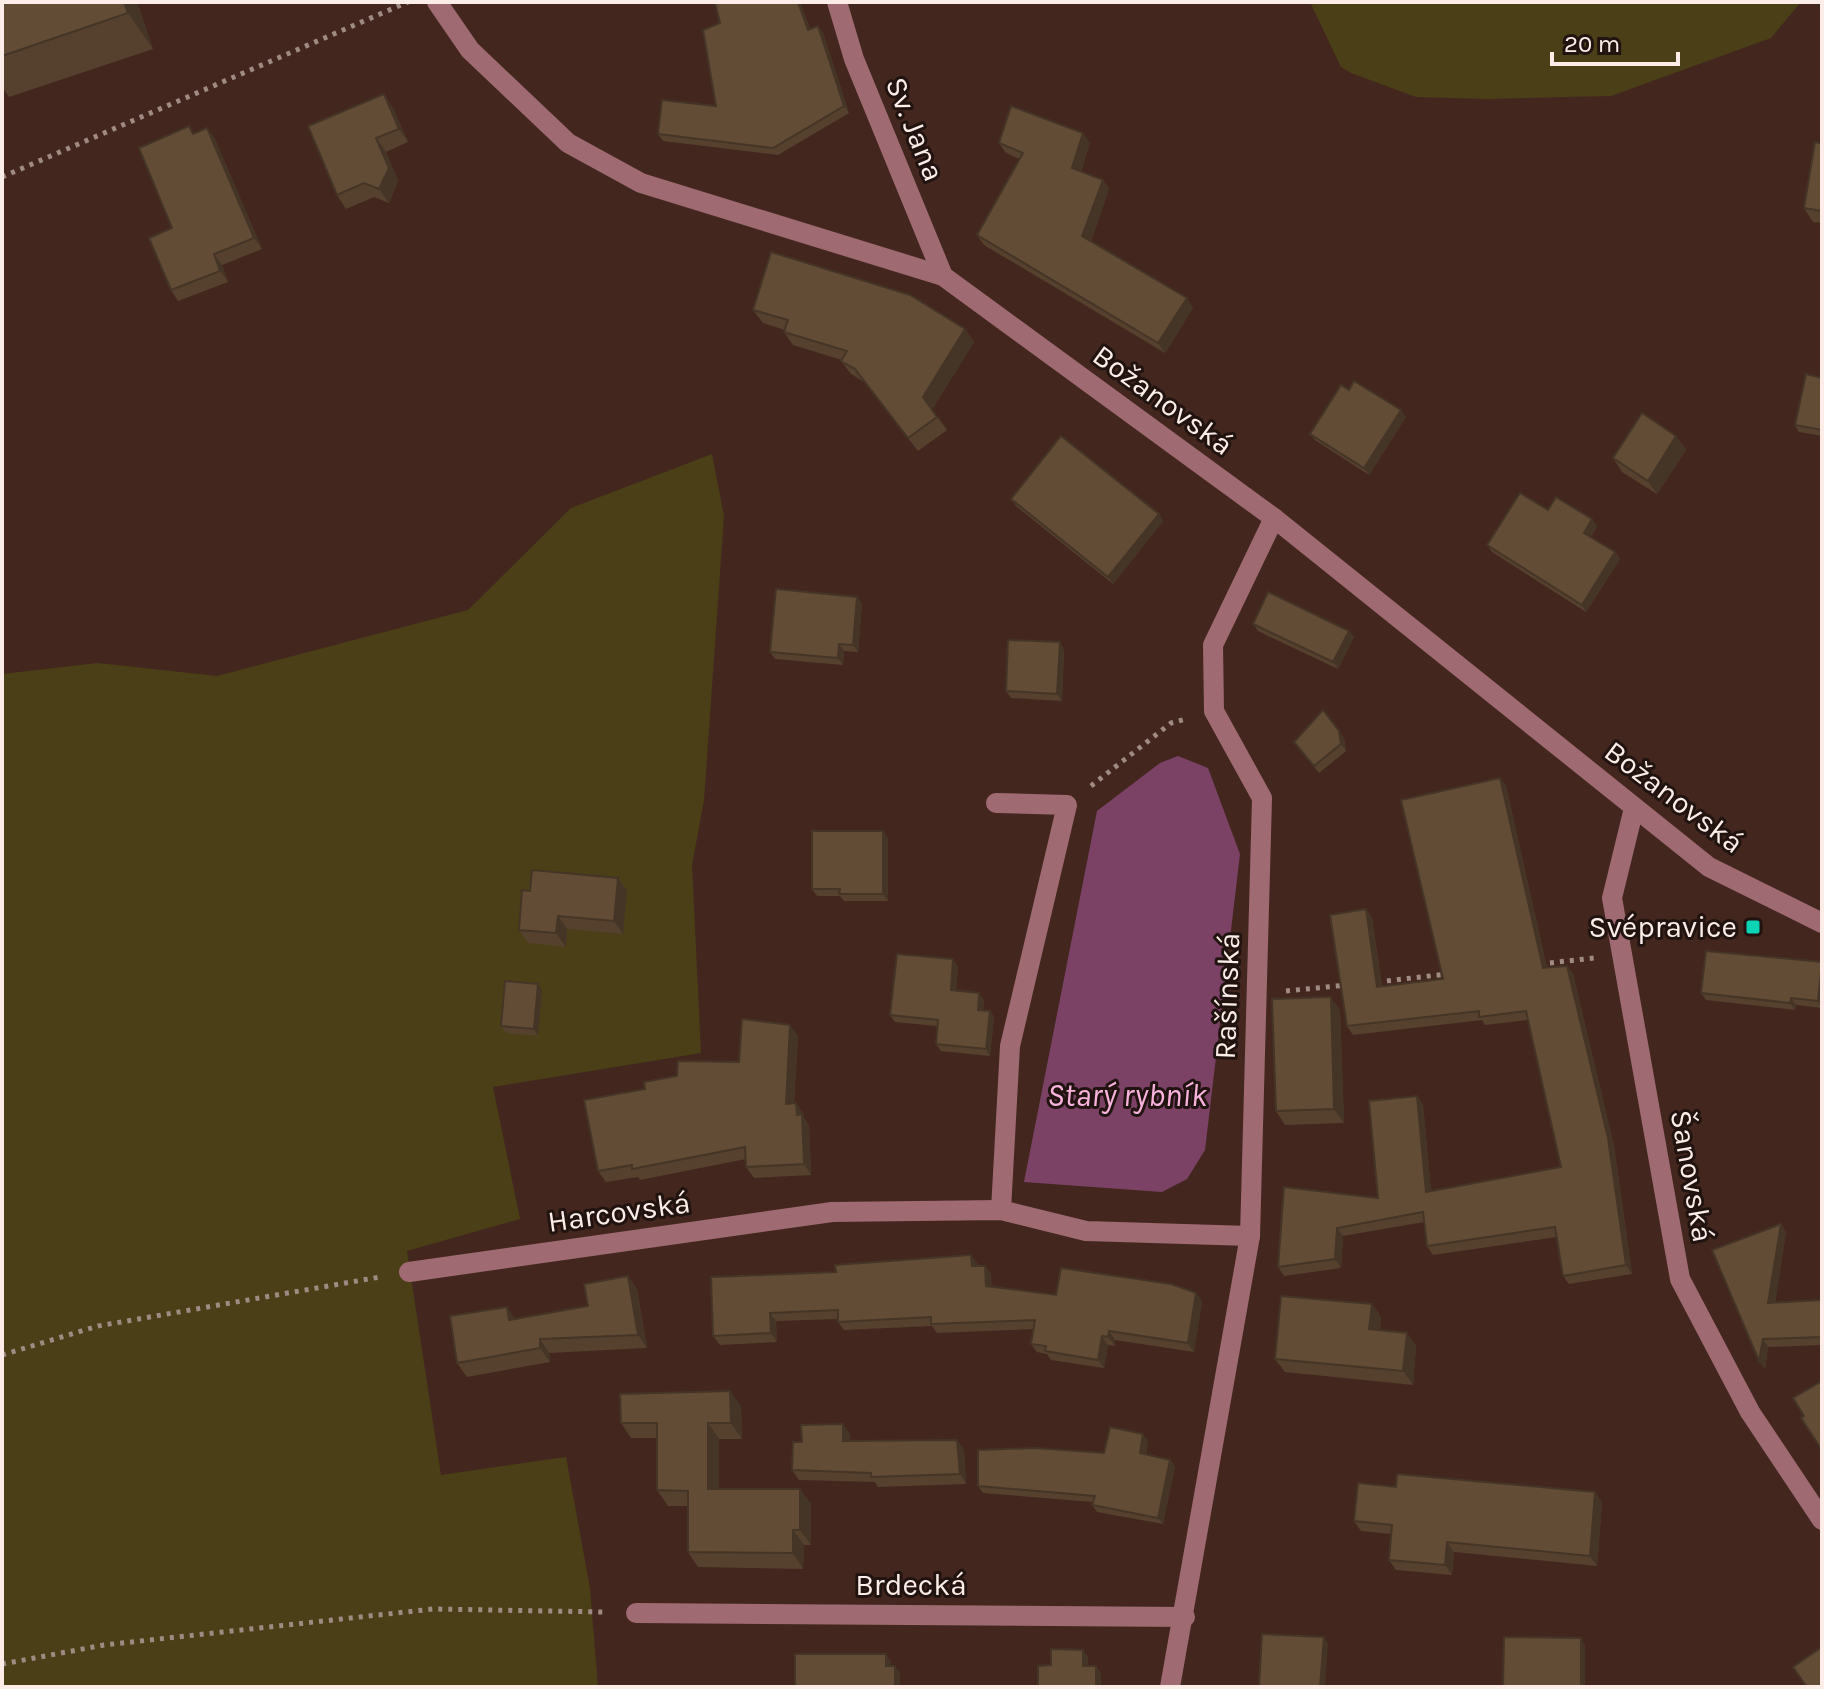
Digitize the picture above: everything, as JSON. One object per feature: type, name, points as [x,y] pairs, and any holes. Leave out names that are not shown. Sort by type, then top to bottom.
[{"type":"street","name":"Božanovská","points":[[437,2],[470,50],[568,143],[641,183],[943,276],[1274,518],[1709,867],[1822,923]]},
{"type":"street","name":"Sv. Jana","points":[[837,2],[854,59],[943,276]]},
{"type":"street","name":"Rašínská","points":[[1170,1687],[1185,1617],[1250,1236],[1262,798],[1214,711],[1213,645],[1274,518]]},
{"type":"street","points":[[996,803],[1067,805],[1010,1046],[1001,1210]]},
{"type":"street","name":"Šanovská","points":[[1634,808],[1612,898],[1680,1279],[1750,1412],[1822,1520]]},
{"type":"street","name":"Harcovská","points":[[409,1272],[832,1212],[1001,1210],[1086,1231],[1250,1236]]},
{"type":"street","name":"Brdecká","points":[[636,1613],[1185,1617]]},
{"type":"path","points":[[2,177],[409,2]]},
{"type":"path","points":[[1067,805],[1171,723],[1214,711]]},
{"type":"path","points":[[1526,966],[1621,956]]},
{"type":"path","points":[[1368,983],[1463,972]]},
{"type":"path","points":[[1257,994],[1352,984]]},
{"type":"path","points":[[2,1355],[98,1326],[409,1272]]},
{"type":"path","points":[[2,1664],[104,1645],[433,1609],[636,1613]]},
{"type":"shaded area","points":[[1310,2],[1801,2],[1771,38],[1611,96],[1488,99],[1416,97],[1351,73],[1341,67]]},
{"type":"shaded area","points":[[712,454],[724,516],[704,800],[692,865],[701,1053],[493,1087],[520,1219],[407,1251],[441,1475],[566,1457],[590,1588],[598,1687],[2,1687],[2,674],[98,663],[217,676],[468,610],[571,508]]},
{"type":"water","name":"Starý rybník","points":[[1178,756],[1208,768],[1240,854],[1205,1150],[1187,1179],[1162,1192],[1024,1182],[1097,811],[1160,763]]},
{"type":"building","points":[[2,2],[124,2],[128,13],[2,56]]},
{"type":"building","points":[[715,2],[798,2],[808,30],[818,26],[844,106],[773,148],[658,134],[662,100],[716,106],[703,30],[720,23]]},
{"type":"building","points":[[384,94],[399,129],[376,138],[389,168],[379,189],[364,183],[337,195],[308,126]]},
{"type":"building","points":[[1011,106],[1083,133],[1072,168],[1103,180],[1082,236],[1187,298],[1158,343],[977,235],[1023,153],[999,143]]},
{"type":"building","points":[[189,126],[193,134],[207,128],[254,238],[214,254],[220,271],[171,290],[149,238],[172,228],[139,148]]},
{"type":"building","points":[[1815,142],[1822,144],[1822,211],[1804,208]]},
{"type":"building","points":[[771,252],[910,295],[965,329],[923,397],[937,417],[908,438],[855,369],[841,361],[847,351],[784,332],[788,320],[753,310]]},
{"type":"building","points":[[1806,374],[1822,378],[1822,430],[1795,425]]},
{"type":"building","points":[[1354,381],[1401,410],[1364,468],[1310,434],[1341,385],[1349,390]]},
{"type":"building","points":[[1642,413],[1676,436],[1648,481],[1613,458]]},
{"type":"building","points":[[1061,436],[1159,514],[1108,577],[1011,499]]},
{"type":"building","points":[[1520,493],[1548,510],[1556,497],[1592,519],[1584,533],[1615,552],[1582,605],[1487,545]]},
{"type":"building","points":[[776,589],[857,597],[853,645],[839,644],[838,658],[770,652]]},
{"type":"building","points":[[1268,592],[1349,631],[1333,662],[1253,624]]},
{"type":"building","points":[[1008,640],[1060,642],[1057,694],[1006,691]]},
{"type":"building","points":[[1323,710],[1339,731],[1341,744],[1314,766],[1294,742]]},
{"type":"building","points":[[1500,778],[1543,968],[1567,966],[1608,1138],[1626,1265],[1563,1276],[1555,1227],[1427,1246],[1423,1212],[1337,1228],[1335,1259],[1278,1267],[1284,1187],[1378,1198],[1369,1101],[1417,1096],[1426,1192],[1561,1167],[1526,1011],[1479,1017],[1479,1011],[1347,1026],[1330,915],[1366,909],[1377,987],[1443,979],[1401,800]]},
{"type":"building","points":[[812,831],[883,831],[883,894],[839,894],[840,889],[812,889]]},
{"type":"building","points":[[532,870],[618,878],[614,921],[558,916],[556,933],[519,930],[522,890],[530,891]]},
{"type":"building","points":[[1706,951],[1822,962],[1818,1001],[1791,998],[1790,1003],[1701,993]]},
{"type":"building","points":[[897,954],[953,959],[951,990],[979,993],[978,1010],[990,1011],[986,1049],[936,1044],[938,1020],[890,1015]]},
{"type":"building","points":[[505,981],[538,984],[534,1029],[501,1026]]},
{"type":"building","points":[[1331,997],[1334,1109],[1276,1111],[1272,999]]},
{"type":"building","points":[[742,1019],[790,1025],[786,1104],[796,1103],[797,1115],[802,1114],[804,1164],[746,1167],[745,1147],[632,1169],[632,1165],[598,1171],[584,1100],[645,1089],[644,1082],[677,1076],[678,1061],[739,1062]]},
{"type":"building","points":[[1781,1224],[1768,1303],[1822,1300],[1822,1337],[1763,1339],[1759,1361],[1712,1250]]},
{"type":"building","points":[[971,1255],[972,1266],[985,1266],[986,1286],[1056,1295],[1061,1268],[1171,1284],[1196,1293],[1188,1343],[1109,1331],[1108,1337],[1102,1336],[1098,1360],[1045,1351],[1046,1346],[1031,1344],[1035,1320],[931,1324],[931,1317],[838,1322],[838,1310],[770,1313],[771,1333],[713,1336],[711,1277],[836,1272],[835,1265]]},
{"type":"building","points":[[628,1276],[638,1335],[540,1339],[540,1348],[457,1363],[450,1316],[507,1307],[509,1320],[588,1306],[584,1284]]},
{"type":"building","points":[[1281,1296],[1372,1304],[1369,1329],[1407,1333],[1403,1371],[1275,1359]]},
{"type":"building","points":[[1822,1381],[1822,1450],[1801,1418],[1804,1416],[1793,1398]]},
{"type":"building","points":[[730,1391],[731,1423],[708,1423],[708,1489],[800,1489],[800,1530],[793,1530],[793,1553],[688,1552],[688,1491],[657,1490],[657,1423],[621,1423],[620,1394]]},
{"type":"building","points":[[843,1424],[843,1441],[957,1440],[960,1474],[871,1477],[871,1473],[792,1470],[793,1442],[802,1442],[801,1425]]},
{"type":"building","points":[[1110,1427],[1143,1434],[1140,1453],[1170,1460],[1158,1518],[1092,1505],[1095,1496],[978,1486],[978,1450],[1035,1448],[1104,1453]]},
{"type":"building","points":[[1397,1474],[1595,1492],[1590,1556],[1447,1542],[1445,1565],[1389,1560],[1392,1525],[1354,1521],[1358,1483],[1396,1487]]},
{"type":"building","points":[[1262,1634],[1324,1637],[1320,1687],[1259,1687]]},
{"type":"building","points":[[1504,1637],[1581,1638],[1581,1687],[1503,1687]]},
{"type":"building","points":[[1822,1647],[1822,1687],[1807,1687],[1793,1667]]},
{"type":"building","points":[[1051,1649],[1083,1650],[1083,1666],[1096,1666],[1096,1687],[1038,1687],[1038,1666],[1051,1665]]},
{"type":"building","points":[[795,1654],[886,1654],[886,1666],[895,1666],[895,1687],[795,1687]]},
{"type":"place","name":"Svépravice","points":[[1753,927]]}]
